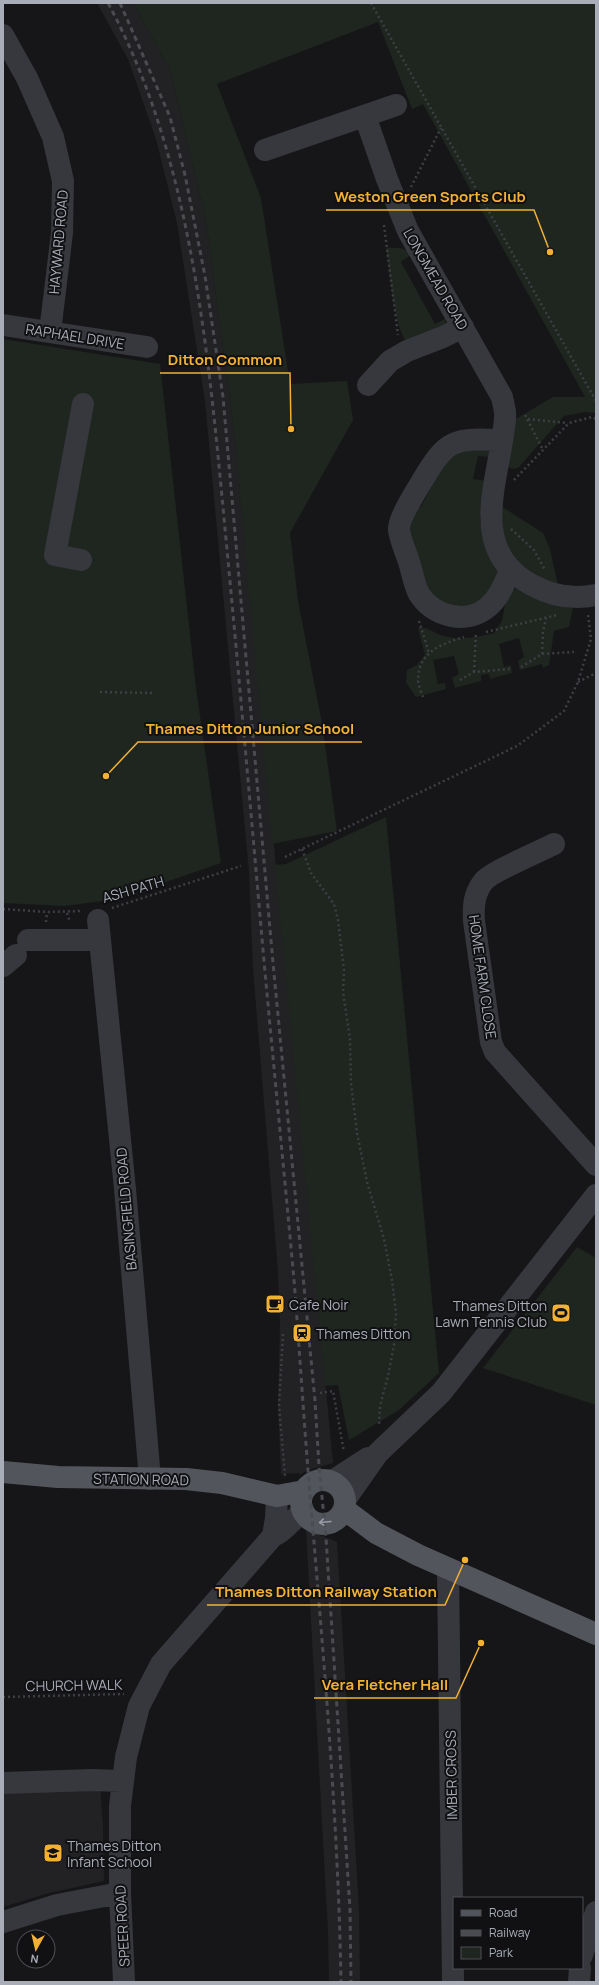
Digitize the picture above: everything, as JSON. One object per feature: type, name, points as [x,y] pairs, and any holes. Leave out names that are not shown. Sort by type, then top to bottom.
[{"type":"main road","name":"STATION ROAD","points":[[3,1472],[58,1477],[186,1479],[222,1483],[295,1500]]},
{"type":"main road","points":[[340,1476],[344,1504],[334,1521],[323,1524],[311,1520],[295,1500],[309,1485],[319,1480],[340,1476]]},
{"type":"main road","points":[[344,1504],[376,1533],[448,1569],[596,1634]]},
{"type":"street","name":"HAYWARD ROAD","points":[[4,41],[27,78],[52,137],[63,181],[62,233],[50,332]]},
{"type":"street","points":[[265,150],[396,106]]},
{"type":"street","name":"LONGMEAD ROAD","points":[[365,116],[391,215],[463,327],[503,401],[505,417],[494,479],[491,531],[500,556],[510,571],[526,582],[553,594],[567,597],[591,596]]},
{"type":"street","name":"RAPHAEL DRIVE","points":[[3,325],[147,347]]},
{"type":"street","points":[[368,385],[390,361],[407,351],[443,337],[463,327]]},
{"type":"street","points":[[81,560],[55,555],[83,404]]},
{"type":"street","points":[[501,440],[460,441],[448,445],[435,460],[406,508],[399,530],[419,593],[429,606],[446,615],[462,618],[476,615],[488,607],[499,595],[510,571]]},
{"type":"street","name":"HOME FARM CLOSE","points":[[554,844],[484,880],[477,892],[473,906],[474,921],[491,1042],[495,1052],[596,1165]]},
{"type":"street","points":[[16,953],[97,920]]},
{"type":"street","name":"BASINGFIELD ROAD","points":[[97,920],[125,1189],[150,1479]]},
{"type":"street","points":[[344,1504],[381,1450],[440,1393],[596,1195]]},
{"type":"street","points":[[340,1476],[381,1450]]},
{"type":"street","name":"SPEER ROAD","points":[[124,1982],[120,1892],[120,1813],[122,1781],[126,1757],[139,1706],[161,1664],[273,1536],[276,1518],[295,1500]]},
{"type":"street","name":"IMBER CROSS","points":[[448,1569],[453,1913]]},
{"type":"street","points":[[3,1783],[92,1780],[122,1781]]},
{"type":"street","points":[[3,1922],[57,1905],[120,1892]]},
{"type":"street","points":[[583,1952],[596,1912]]},
{"type":"street","name":"IMBER CROSS","points":[[454,1969],[454,1982]]},
{"type":"street","points":[[580,1969],[580,1982]]},
{"type":"path","points":[[371,3],[423,92],[441,128],[596,401]]},
{"type":"path","points":[[407,351],[396,332],[391,215],[441,128]]},
{"type":"path","points":[[503,401],[513,402],[528,419],[543,450]]},
{"type":"path","points":[[528,419],[569,423],[592,417],[596,419]]},
{"type":"path","points":[[512,483],[569,423]]},
{"type":"path","points":[[492,509],[502,523],[518,533],[534,550],[550,581],[553,594]]},
{"type":"path","points":[[285,857],[517,746],[564,711],[578,682],[591,639],[591,596]]},
{"type":"path","points":[[484,632],[561,614]]},
{"type":"path","points":[[542,654],[543,632],[546,618]]},
{"type":"path","points":[[423,697],[418,679],[421,665],[429,653],[439,645],[477,634],[474,672]]},
{"type":"path","points":[[521,667],[542,654],[574,652]]},
{"type":"path","points":[[460,680],[474,672],[510,669]]},
{"type":"path","points":[[578,682],[596,673]]},
{"type":"path","points":[[100,692],[153,692]]},
{"type":"path","points":[[302,849],[311,873],[334,904],[344,970],[343,992],[350,1039],[351,1083],[357,1133],[367,1182],[384,1239],[392,1280],[396,1313],[394,1345],[380,1406],[379,1431],[381,1450]]},
{"type":"path","name":"ASH PATH","points":[[3,909],[48,912],[97,920],[114,908],[241,866]]},
{"type":"path","points":[[283,1334],[279,1405],[295,1500]]},
{"type":"path","points":[[320,1393],[333,1391],[340,1476]]},
{"type":"path","name":"CHURCH WALK","points":[[3,1697],[145,1694]]},
{"type":"shaded area","points":[[97,3],[133,3],[170,70],[206,221],[235,437],[333,1463],[308,1470],[301,1474],[281,1474],[278,1406],[280,1323],[278,1272],[253,969],[249,872],[205,401],[177,223],[156,139],[128,59]]},
{"type":"shaded area","points":[[306,1529],[337,1542],[359,1909],[360,1982],[329,1982],[328,1932]]},
{"type":"shaded area","name":"Thames Ditton Infant School","points":[[100,1786],[103,1826],[104,1881],[49,1893],[3,1907],[3,1789]]},
{"type":"green space","points":[[133,3],[596,3],[596,413],[585,412],[564,416],[518,468],[513,469],[506,466],[514,420],[553,397],[585,397],[423,104],[412,109],[378,22],[217,84],[261,198],[290,384],[347,381],[353,420],[290,533],[298,601],[322,723],[337,831],[272,844],[235,437],[206,221],[170,70]]},
{"type":"green space","points":[[386,248],[400,248],[409,252],[411,255],[401,262],[435,324],[445,319],[446,325],[408,344],[403,336],[396,312]]},
{"type":"green space","points":[[3,339],[160,364],[196,688],[221,863],[117,899],[65,906],[3,903]]},
{"type":"green space","points":[[488,450],[491,457],[478,456],[473,479],[486,481],[480,520],[483,535],[500,570],[498,588],[465,611],[428,597],[408,541],[413,506],[421,507],[436,478],[454,451]]},
{"type":"green space","points":[[501,506],[543,533],[550,549],[558,585],[546,584],[505,553]]},
{"type":"green space","points":[[518,588],[573,608],[569,627],[554,631],[549,665],[543,668],[542,664],[520,670],[518,661],[524,657],[519,638],[499,644],[504,667],[511,665],[512,673],[490,679],[489,674],[481,675],[481,681],[455,688],[452,678],[459,674],[454,656],[433,660],[438,684],[445,683],[446,689],[416,697],[406,683],[407,670],[417,665],[425,655],[418,628],[425,628],[441,635],[457,638],[475,637],[494,633],[502,621],[506,599],[510,590]]},
{"type":"green space","points":[[386,817],[439,1373],[399,1410],[349,1440],[338,1385],[325,1386],[275,865],[286,864]]},
{"type":"green space","name":"Thames Ditton Lawn Tennis Club","points":[[577,1247],[596,1258],[596,1405],[483,1368]]},
{"type":"railway","points":[[108,3],[137,64],[160,129],[179,196],[193,264],[204,334],[220,472],[294,1280],[333,1790],[337,1854],[341,1982]]},
{"type":"railway","points":[[120,3],[170,117],[185,175],[205,276],[223,397],[273,963],[315,1401],[319,1466],[326,1538],[350,1909],[351,1982]]},
{"type":"place","name":"Weston Green Sports Club","points":[[550,252]]},
{"type":"place","name":"Ditton Common","points":[[291,429]]},
{"type":"place","name":"Thames Ditton Junior School","points":[[106,776]]},
{"type":"place","name":"Cafe Noir","points":[[275,1304]]},
{"type":"place","name":"Thames Ditton Lawn Tennis Club","points":[[561,1313]]},
{"type":"place","name":"Thames Ditton","points":[[302,1333]]},
{"type":"place","name":"Thames Ditton Railway Station","points":[[465,1560]]},
{"type":"place","name":"Vera Fletcher Hall","points":[[481,1643]]},
{"type":"place","name":"Thames Ditton Infant School","points":[[53,1853]]}]
